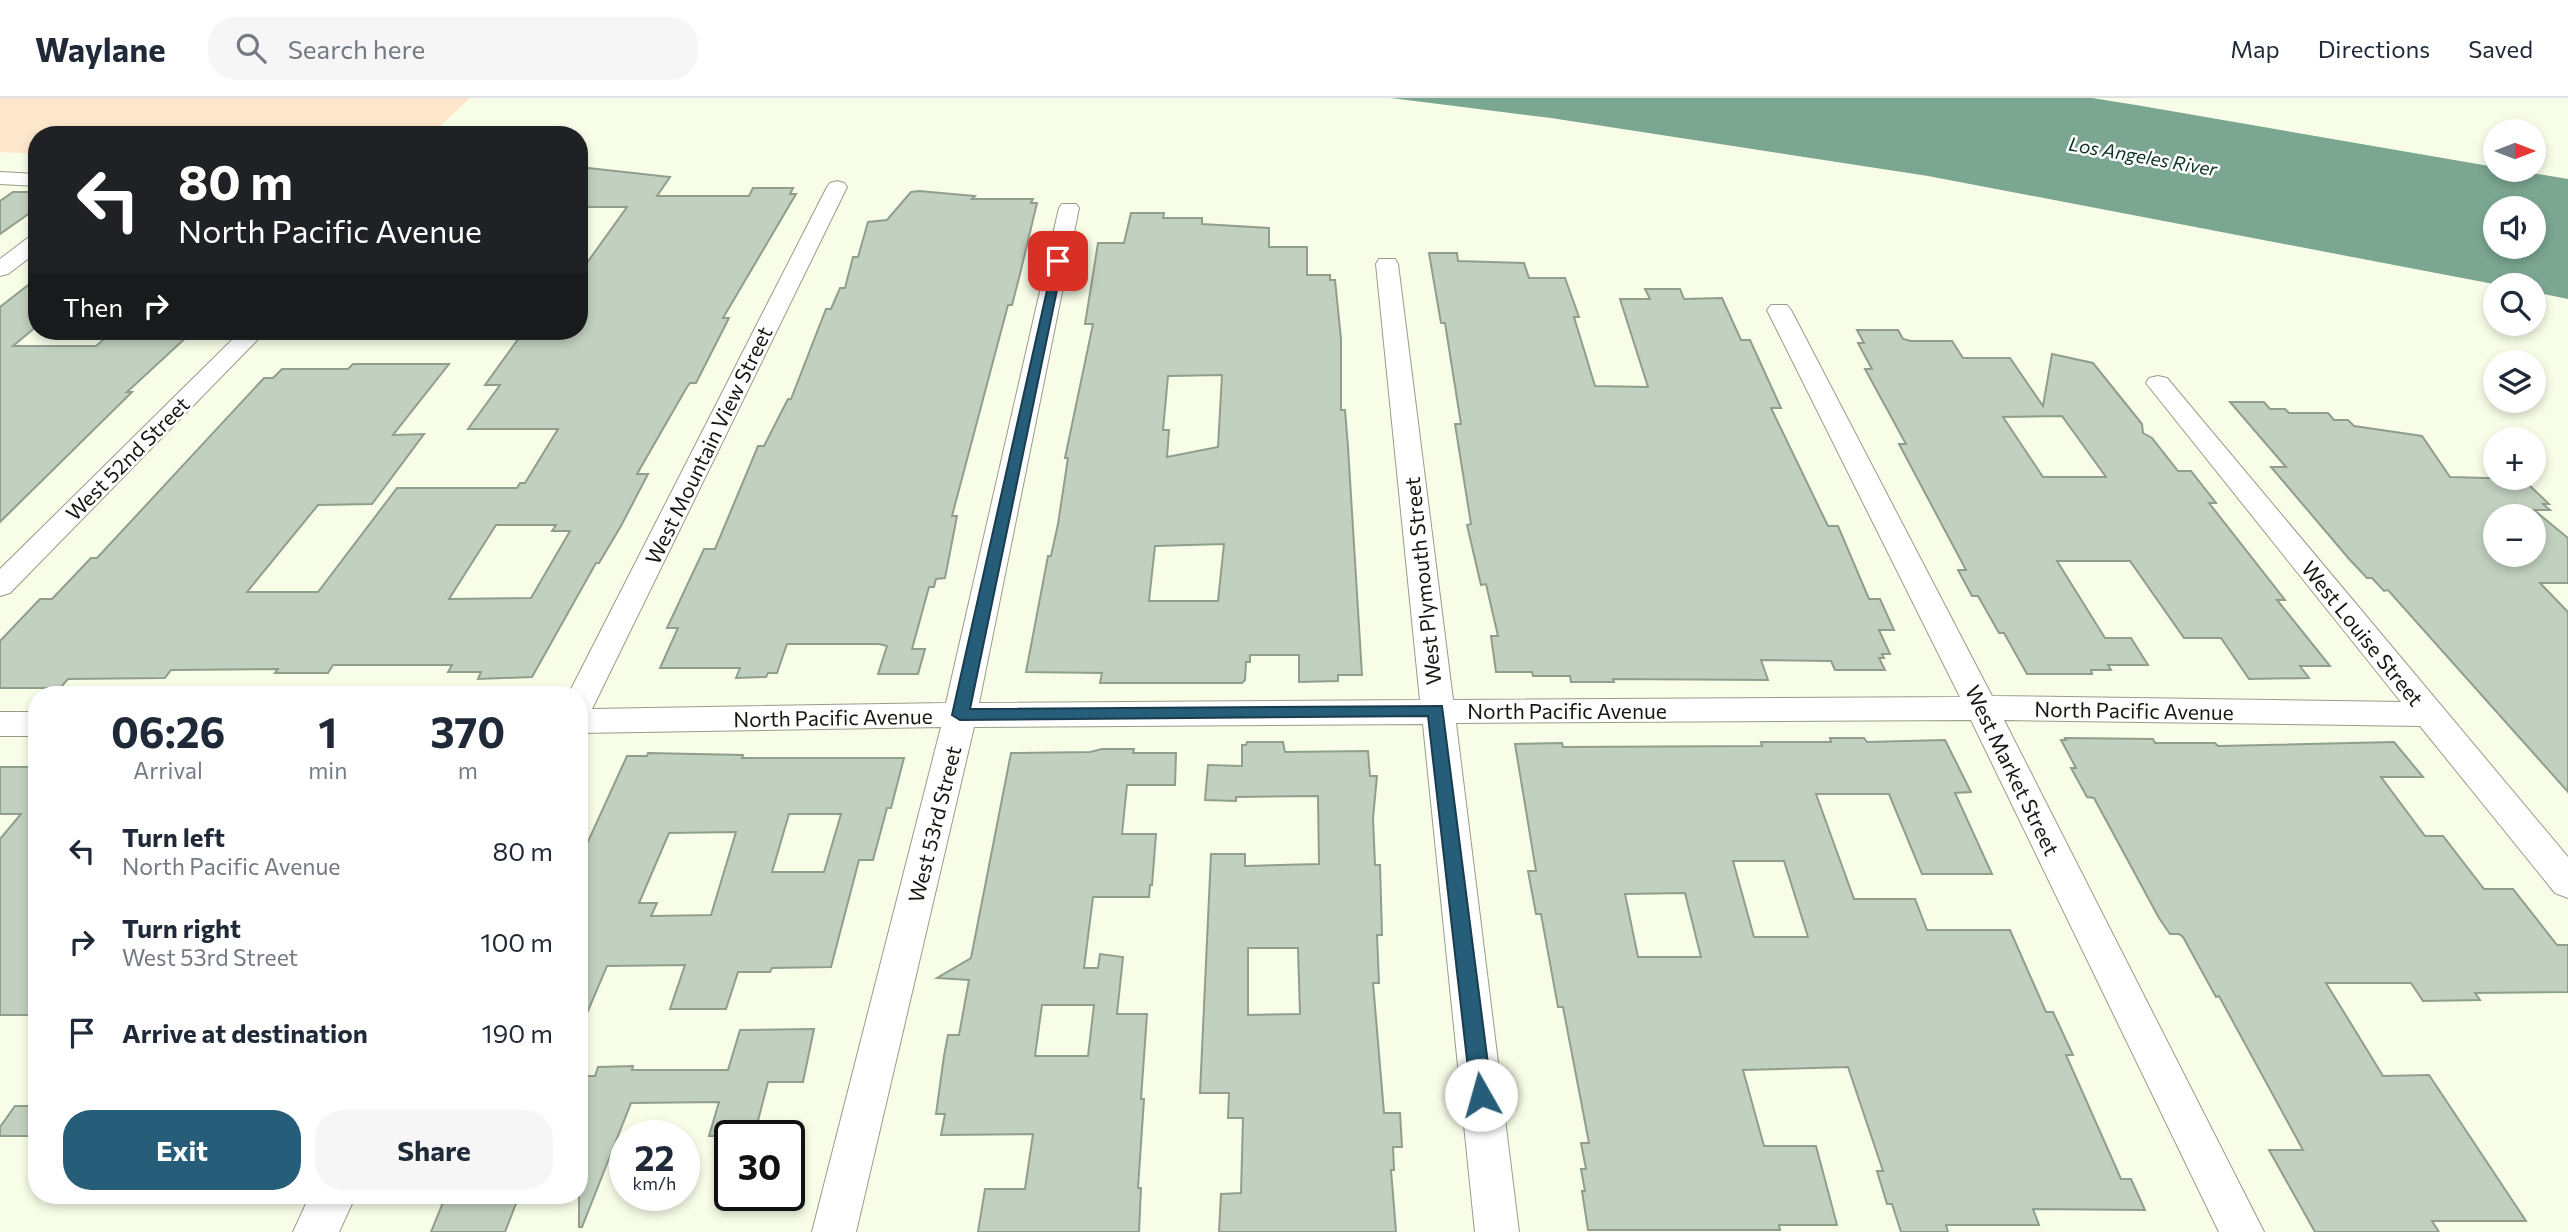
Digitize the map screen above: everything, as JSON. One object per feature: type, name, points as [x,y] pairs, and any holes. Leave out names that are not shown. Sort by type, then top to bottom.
[{"type":"street","points":[[0,178],[28,180]]},
{"type":"street","name":"West Mountain View Street","points":[[588,686],[837,187]]},
{"type":"street","name":"West 53rd Street","points":[[834,1232],[960,715],[1069,208]]},
{"type":"street","points":[[0,269],[28,249]]},
{"type":"street","name":"West Plymouth Street","points":[[1387,264],[1497,1232]]},
{"type":"street","name":"West Market Street","points":[[1779,310],[1982,708],[2242,1232]]},
{"type":"street","name":"West 52nd Street","points":[[0,586],[12,561],[245,340]]},
{"type":"street","name":"West Louise Street","points":[[2158,383],[2568,883]]},
{"type":"street","name":"North Pacific Avenue","points":[[588,721],[1436,710],[1982,708],[2430,714]]},
{"type":"street","points":[[0,724],[28,724]]},
{"type":"street","points":[[316,1232],[330,1204]]},
{"type":"shaded area","points":[[0,98],[470,98],[440,126],[28,126],[28,154],[0,152]]},
{"type":"water","name":"Los Angeles River","points":[[1391,98],[2092,98],[2136,105],[2483,165],[2483,182],[2546,182],[2546,175],[2568,179],[2568,299],[2546,294],[2546,273],[2483,273],[2483,282],[1928,176],[1551,118]]},
{"type":"building","points":[[588,168],[670,177],[657,196],[749,196],[753,188],[793,188],[790,194],[796,194],[723,318],[729,318],[696,383],[690,383],[687,387],[637,474],[648,474],[621,526],[599,563],[596,563],[532,677],[478,679],[481,672],[448,672],[452,665],[333,665],[328,673],[275,673],[278,669],[171,670],[165,678],[68,679],[62,686],[0,688],[0,641],[40,599],[52,599],[91,558],[97,558],[264,378],[273,378],[282,369],[348,369],[353,364],[449,364],[393,435],[424,434],[372,504],[318,505],[247,592],[318,592],[397,488],[517,488],[520,483],[525,483],[558,429],[468,429],[500,385],[485,385],[518,340],[588,340],[588,261],[627,207],[588,207]],"holes":[[[496,525],[556,525],[552,531],[570,531],[531,598],[449,599]]]},
{"type":"building","points":[[13,192],[28,192],[28,214],[0,234],[0,201]]},
{"type":"building","points":[[911,192],[975,196],[972,199],[1033,199],[1031,203],[1037,203],[1012,305],[1008,305],[952,516],[957,516],[945,578],[936,579],[934,587],[929,587],[912,649],[925,649],[918,674],[878,674],[887,646],[879,644],[787,644],[777,673],[768,673],[766,677],[736,678],[740,668],[660,668],[678,628],[667,628],[704,549],[715,549],[758,446],[764,446],[788,399],[791,399],[826,309],[831,309],[840,288],[845,288],[853,257],[858,257],[868,222],[887,220]]},
{"type":"building","points":[[1131,213],[1164,213],[1163,218],[1202,218],[1202,224],[1269,228],[1269,247],[1307,247],[1307,275],[1330,275],[1330,280],[1335,280],[1341,339],[1341,410],[1345,410],[1348,447],[1362,675],[1338,675],[1338,681],[1299,682],[1299,655],[1250,655],[1242,683],[1100,683],[1102,673],[1026,672],[1048,556],[1051,556],[1058,524],[1068,458],[1065,458],[1093,324],[1085,324],[1098,243],[1124,243]],"holes":[[[1222,375],[1218,447],[1167,457],[1169,430],[1163,430],[1168,376]],[[1224,544],[1218,601],[1149,601],[1155,546]]]},
{"type":"building","points":[[1429,253],[1457,253],[1458,261],[1524,263],[1529,278],[1565,278],[1579,317],[1574,317],[1595,386],[1648,387],[1620,299],[1650,299],[1645,289],[1680,289],[1684,299],[1722,298],[1741,340],[1750,340],[1781,408],[1771,408],[1828,526],[1838,526],[1869,599],[1880,599],[1894,630],[1879,630],[1890,654],[1882,654],[1884,658],[1879,658],[1885,670],[1835,670],[1831,661],[1761,660],[1768,680],[1613,679],[1614,682],[1571,682],[1570,676],[1496,672],[1491,636],[1498,636],[1486,584],[1481,585],[1467,525],[1471,524],[1455,424],[1461,424],[1445,323],[1441,323]]},
{"type":"building","points":[[28,285],[28,334],[13,346],[96,346],[103,340],[183,340],[127,392],[132,392],[0,522],[0,307]]},
{"type":"building","points":[[1857,330],[1898,330],[1903,339],[1911,341],[1952,341],[1963,358],[2010,358],[2043,406],[2052,354],[2093,363],[2142,424],[2143,433],[2152,438],[2178,471],[2191,471],[2216,503],[2209,503],[2285,600],[2277,600],[2330,666],[2300,666],[2309,678],[2249,679],[2221,638],[2184,638],[2130,561],[2057,561],[2105,638],[2131,638],[2148,665],[2108,665],[2111,670],[2091,670],[2092,674],[2027,674],[2004,633],[1999,633],[1978,596],[1972,596],[1958,570],[1966,570],[1899,444],[1906,444],[1865,369],[1872,369],[1858,343],[1864,343]],"holes":[[[2062,416],[2106,477],[2043,477],[2003,417]]]},
{"type":"building","points":[[2230,402],[2264,402],[2270,409],[2285,409],[2289,413],[2328,413],[2334,420],[2348,420],[2354,426],[2422,436],[2450,477],[2483,478],[2483,490],[2534,490],[2549,504],[2483,504],[2483,567],[2546,567],[2546,520],[2568,538],[2568,583],[2540,583],[2568,612],[2568,792],[2388,590],[2384,591],[2372,578],[2367,578],[2350,560],[2271,467],[2286,467]]},
{"type":"building","points":[[1830,738],[1864,738],[1867,742],[1945,740],[1971,792],[1955,793],[1992,874],[1922,874],[1889,794],[1816,794],[1854,899],[1915,899],[1927,930],[2010,930],[2046,1012],[2053,1012],[2073,1055],[2066,1055],[2121,1179],[2131,1179],[2145,1210],[2033,1209],[2039,1225],[1946,1225],[1948,1232],[1901,1232],[1892,1204],[1887,1204],[1877,1171],[1883,1171],[1848,1067],[1743,1070],[1764,1146],[1816,1146],[1837,1225],[1779,1225],[1780,1230],[1588,1230],[1581,1169],[1586,1169],[1581,1143],[1589,1143],[1563,1007],[1558,1007],[1541,914],[1536,914],[1528,871],[1536,871],[1515,744],[1562,743],[1563,747],[1762,746],[1761,742],[1831,742]],"holes":[[[1733,861],[1784,861],[1808,937],[1754,937]],[[1685,893],[1701,957],[1638,957],[1625,894]]]},
{"type":"building","points":[[2065,738],[2153,739],[2155,743],[2215,743],[2218,746],[2394,742],[2423,777],[2381,777],[2425,836],[2443,836],[2484,889],[2513,889],[2557,945],[2568,945],[2568,992],[2475,993],[2480,1000],[2423,1001],[2411,983],[2326,983],[2383,1076],[2429,1075],[2526,1221],[2432,1221],[2439,1232],[2315,1232],[2269,1150],[2303,1150],[2219,996],[2216,997],[2183,937],[2170,934],[2159,918],[2094,798],[2087,797],[2071,768],[2076,768],[2061,740],[2066,740]]},
{"type":"building","points":[[1247,742],[1283,742],[1285,752],[1368,751],[1370,776],[1377,776],[1373,818],[1375,865],[1380,865],[1382,935],[1377,935],[1379,983],[1373,983],[1384,1113],[1400,1113],[1402,1147],[1393,1147],[1394,1170],[1391,1170],[1396,1232],[1219,1232],[1221,1194],[1241,1193],[1243,1118],[1228,1118],[1229,1093],[1200,1093],[1211,854],[1245,854],[1245,866],[1319,864],[1318,796],[1205,800],[1208,765],[1242,766],[1242,745]],"holes":[[[1248,948],[1298,948],[1300,1014],[1248,1015]]]},
{"type":"building","points":[[1102,749],[1134,749],[1133,753],[1176,753],[1175,785],[1127,785],[1122,834],[1156,834],[1152,885],[1149,897],[1093,897],[1084,968],[1098,968],[1100,954],[1123,957],[1117,1014],[1147,1014],[1141,1099],[1144,1099],[1138,1188],[1141,1188],[1139,1232],[978,1232],[985,1189],[1025,1189],[1033,1134],[941,1135],[945,1114],[936,1114],[944,1056],[948,1035],[959,1035],[969,980],[937,978],[971,958],[1011,753],[1090,752]],"holes":[[[1042,1005],[1094,1005],[1088,1056],[1035,1056]]]},
{"type":"building","points":[[648,753],[743,755],[742,758],[904,758],[891,808],[887,808],[873,860],[859,860],[831,967],[772,968],[770,972],[738,972],[726,1009],[670,1009],[685,965],[607,966],[588,1011],[588,842],[627,756],[647,756]],"holes":[[[789,814],[841,814],[824,872],[772,872]],[[736,832],[711,915],[651,916],[657,903],[639,903],[669,833]]]},
{"type":"building","points":[[0,767],[28,767],[28,1015],[0,1015],[0,839],[21,814],[0,814]]},
{"type":"building","points":[[814,1029],[803,1082],[768,1082],[758,1120],[714,1120],[714,1136],[709,1136],[719,1102],[631,1103],[624,1120],[609,1120],[609,1159],[582,1227],[579,1227],[579,1204],[588,1204],[588,1076],[595,1076],[598,1067],[633,1066],[632,1070],[728,1070],[740,1030]]},
{"type":"building","points":[[15,1106],[28,1106],[28,1136],[0,1136],[0,1127]]},
{"type":"building","points":[[442,1204],[516,1204],[505,1232],[431,1232]]},
{"type":"route","points":[[1058,261],[960,715],[1436,710],[1481,1095]]}]
